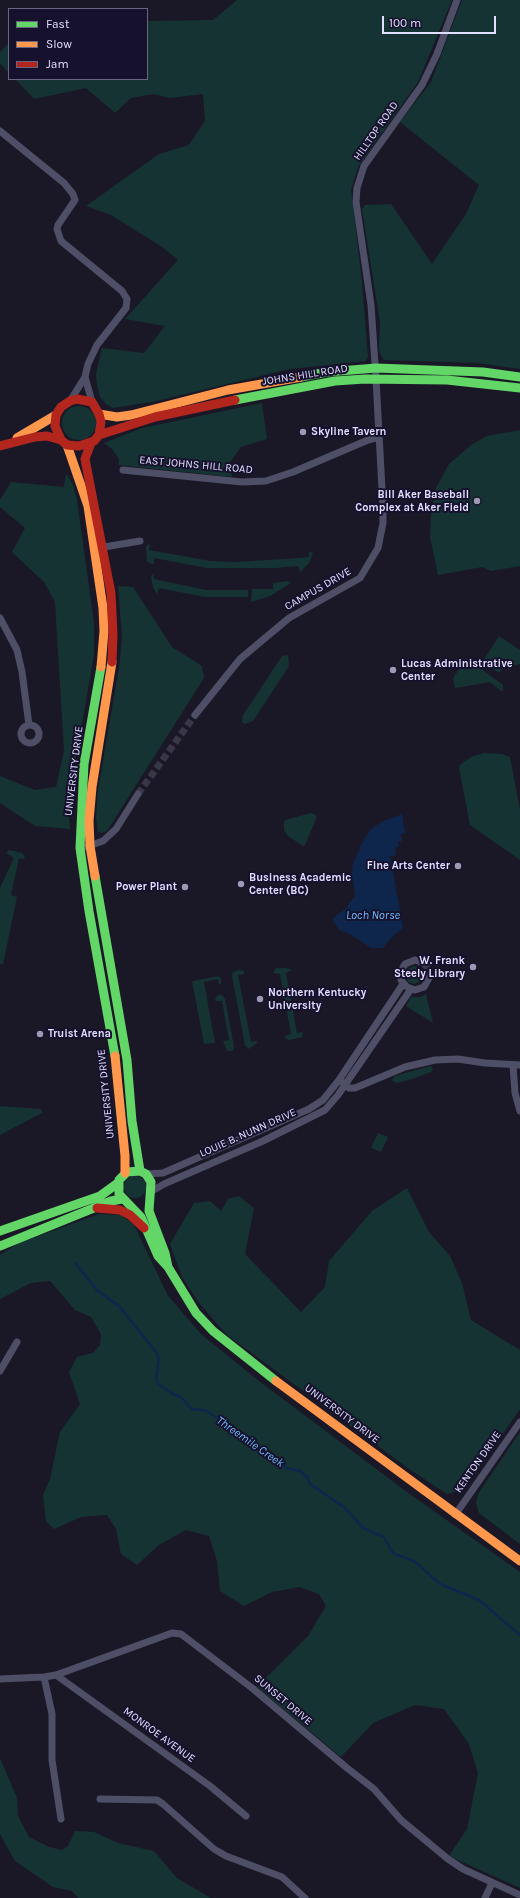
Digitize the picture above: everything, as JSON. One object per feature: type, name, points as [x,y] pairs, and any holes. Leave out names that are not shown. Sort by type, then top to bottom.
[{"type":"main road","name":"JOHNS HILL ROAD","points":[[99,414],[117,417],[131,415],[179,402],[271,381],[327,372],[376,368],[460,370],[520,377]]},
{"type":"main road","name":"JOHNS HILL ROAD","points":[[98,435],[155,417],[263,394],[335,381],[376,379],[447,380],[520,388]]},
{"type":"main road","points":[[3,446],[35,437],[46,436],[64,442],[79,446],[91,443],[98,435],[101,422],[99,414],[92,402],[85,399],[70,401],[61,407],[56,415],[55,426],[64,442]]},
{"type":"main road","points":[[3,446],[56,415]]},
{"type":"main road","name":"UNIVERSITY DRIVE","points":[[64,442],[88,506],[103,608],[104,631],[101,669],[82,785],[80,848],[90,917],[116,1059],[125,1156],[125,1173]]},
{"type":"main road","name":"UNIVERSITY DRIVE","points":[[91,443],[86,453],[86,464],[104,547],[112,593],[113,634],[112,662],[92,787],[89,821],[90,846],[100,911],[127,1060],[132,1121],[143,1172],[151,1182],[149,1210],[153,1225],[165,1253],[168,1267]]},
{"type":"main road","points":[[0,1231],[100,1196],[118,1183],[125,1173],[130,1171],[143,1172]]},
{"type":"main road","points":[[118,1183],[118,1192],[125,1201]]},
{"type":"main road","points":[[0,1246],[95,1208],[125,1201],[140,1204],[150,1194]]},
{"type":"main road","name":"UNIVERSITY DRIVE","points":[[125,1201],[141,1217],[158,1256],[168,1267],[196,1313],[231,1348],[455,1515],[520,1561]]},
{"type":"main road","points":[[95,1208],[120,1210],[130,1215],[147,1231]]},
{"type":"street","name":"HILLTOP ROAD","points":[[376,379],[372,305],[356,202],[359,177],[370,156],[422,85],[437,54],[457,0]]},
{"type":"street","points":[[0,131],[64,183],[73,194],[74,200],[58,225],[57,229],[61,241],[122,291],[128,299],[126,308],[97,345],[88,364],[85,377],[70,401]]},
{"type":"street","points":[[85,377],[92,402]]},
{"type":"street","name":"CAMPUS DRIVE","points":[[195,715],[240,659],[289,618],[360,578],[378,548],[383,523],[376,379]]},
{"type":"street","name":"EAST JOHNS HILL ROAD","points":[[123,470],[242,482],[266,481],[293,472],[368,440],[379,437]]},
{"type":"street","points":[[104,547],[140,541]]},
{"type":"street","points":[[0,618],[17,650],[22,672],[29,725]]},
{"type":"street","points":[[80,848],[104,841],[116,829],[138,794]]},
{"type":"street","points":[[424,963],[415,960],[405,964],[400,976],[403,984],[411,989],[420,989],[424,987],[429,978]]},
{"type":"street","name":"LOUIE B. NUNN DRIVE","points":[[150,1194],[164,1184],[313,1117],[325,1110],[338,1095],[342,1082],[403,984]]},
{"type":"street","name":"LOUIE B. NUNN DRIVE","points":[[143,1172],[163,1173],[309,1109],[323,1100],[342,1082],[411,989]]},
{"type":"street","points":[[342,1082],[349,1088],[355,1088],[405,1067],[435,1060],[458,1059],[516,1065],[515,1094],[520,1111]]},
{"type":"street","points":[[0,1371],[17,1342]]},
{"type":"street","name":"KENTON DRIVE","points":[[455,1515],[520,1422]]},
{"type":"street","name":"SUNSET DRIVE","points":[[0,1679],[56,1675],[172,1633],[180,1634],[248,1685],[374,1789],[401,1820],[448,1860],[463,1869],[520,1895]]},
{"type":"street","name":"MONROE AVENUE","points":[[56,1675],[210,1786],[246,1816]]},
{"type":"street","points":[[44,1677],[52,1714],[52,1760],[61,1819]]},
{"type":"street","points":[[100,1799],[157,1800],[214,1849],[226,1856],[282,1877],[306,1898]]},
{"type":"street","points":[[485,1898],[492,1883]]},
{"type":"green space","points":[[237,0],[452,0],[418,82],[358,167],[351,190],[362,282],[368,357],[366,361],[290,369],[152,402],[113,408],[106,404],[100,397],[97,385],[96,374],[102,348],[144,353],[165,326],[125,319],[178,260],[162,247],[111,215],[86,206],[159,154],[189,145],[205,121],[203,94],[169,98],[154,94],[131,98],[115,113],[86,88],[34,99],[16,80],[148,80],[148,21],[213,20]]},
{"type":"green space","points":[[462,0],[520,0],[520,369],[477,363],[384,360],[379,351],[380,322],[362,209],[365,205],[391,204],[432,264],[466,214],[479,185],[400,122],[431,82]]},
{"type":"green space","points":[[8,44],[8,72],[0,63],[0,52]]},
{"type":"green space","points":[[262,403],[267,439],[241,447],[230,462],[232,477],[119,465],[119,459],[112,449],[104,443],[142,428]]},
{"type":"green space","points":[[79,406],[91,411],[96,423],[91,435],[79,440],[67,435],[62,423],[67,411]]},
{"type":"green space","name":"Bill Aker Baseball Complex at Aker Field","points":[[520,430],[520,566],[491,571],[482,567],[438,575],[430,537],[431,514],[436,488],[449,464],[471,445],[487,436]]},
{"type":"green space","points":[[66,473],[73,485],[77,500],[94,623],[94,655],[73,775],[69,816],[70,829],[35,826],[0,803],[0,776],[35,790],[56,787],[64,751],[55,602],[44,582],[12,552],[25,528],[0,507],[0,500],[11,482],[64,487]]},
{"type":"green space","points":[[150,544],[149,550],[210,561],[234,562],[286,559],[309,557],[309,551],[313,553],[309,563],[300,572],[298,566],[275,568],[207,568],[154,558],[154,564],[149,563],[147,561],[146,546]]},
{"type":"green space","points":[[154,573],[154,579],[206,590],[248,590],[248,597],[205,597],[159,588],[157,595],[153,587],[151,577]]},
{"type":"green space","points":[[288,581],[291,583],[270,596],[251,602],[252,589],[273,589],[273,583]]},
{"type":"green space","points":[[118,586],[133,587],[172,647],[202,666],[204,678],[107,831],[102,833],[98,832],[96,818],[98,790],[119,668],[122,638]]},
{"type":"green space","points":[[499,636],[520,650],[520,664],[503,668],[499,673],[483,661]]},
{"type":"green space","points":[[288,655],[289,666],[253,721],[244,724],[242,721],[243,715],[282,656]]},
{"type":"green space","points":[[467,658],[503,685],[503,691],[490,682],[455,688],[453,678]]},
{"type":"green space","points":[[484,753],[502,754],[510,757],[520,810],[520,860],[470,825],[459,768],[460,765],[471,757]]},
{"type":"green space","points":[[311,813],[316,815],[316,819],[305,845],[303,846],[288,836],[284,830],[284,823],[285,820]]},
{"type":"green space","points":[[9,850],[22,853],[25,857],[24,859],[19,858],[11,895],[17,897],[3,964],[0,964],[0,888],[14,858],[6,853]]},
{"type":"green space","points":[[414,966],[422,970],[424,975],[422,981],[414,984],[408,982],[406,973],[409,968]]},
{"type":"green space","points":[[276,968],[286,968],[292,970],[286,973],[297,1033],[303,1032],[302,1037],[289,1040],[285,1038],[285,1036],[291,1034],[280,974],[273,973]]},
{"type":"green space","points":[[239,970],[244,971],[244,974],[238,975],[251,1042],[257,1041],[257,1043],[249,1049],[245,1045],[232,976],[233,972]]},
{"type":"green space","points":[[219,976],[221,979],[221,984],[219,984],[218,979],[204,982],[215,1043],[204,1044],[192,981]]},
{"type":"green space","points":[[221,994],[225,999],[234,1046],[233,1051],[227,1051],[223,1041],[229,1040],[222,1001],[216,1001],[215,999]]},
{"type":"green space","points":[[426,994],[433,1023],[406,1006],[411,997],[421,997]]},
{"type":"green space","points":[[430,1066],[433,1068],[431,1072],[415,1078],[397,1083],[392,1080],[395,1076]]},
{"type":"green space","points":[[0,1106],[41,1109],[42,1113],[0,1135]]},
{"type":"green space","points":[[378,1133],[388,1137],[381,1152],[371,1148]]},
{"type":"green space","points":[[135,1176],[143,1179],[146,1187],[143,1195],[135,1198],[127,1195],[124,1187],[127,1179]]},
{"type":"green space","points":[[407,1188],[429,1232],[450,1256],[462,1283],[471,1320],[520,1350],[520,1409],[474,1476],[458,1491],[447,1494],[412,1471],[227,1335],[199,1303],[182,1277],[170,1244],[194,1203],[210,1201],[221,1211],[228,1199],[239,1196],[254,1208],[245,1254],[301,1312],[325,1287],[329,1261],[372,1211]]},
{"type":"green space","points":[[99,1214],[121,1215],[134,1225],[168,1296],[202,1335],[259,1381],[407,1492],[520,1572],[520,1888],[449,1856],[467,1829],[478,1773],[469,1744],[444,1709],[415,1705],[373,1723],[341,1757],[257,1687],[308,1636],[326,1606],[319,1594],[299,1587],[272,1592],[244,1606],[220,1591],[217,1561],[209,1536],[186,1530],[159,1545],[137,1565],[121,1554],[116,1529],[107,1515],[81,1517],[54,1529],[46,1521],[43,1495],[50,1479],[60,1432],[80,1404],[69,1372],[77,1357],[93,1353],[100,1345],[101,1334],[91,1317],[75,1310],[50,1281],[31,1283],[0,1299],[0,1255],[19,1243]]},
{"type":"green space","points":[[520,1432],[520,1544],[479,1513],[476,1503],[478,1494]]},
{"type":"green space","points":[[0,1758],[17,1798],[18,1816],[29,1837],[49,1847],[62,1850],[68,1846],[75,1831],[94,1832],[118,1843],[154,1851],[177,1878],[211,1898],[78,1898],[72,1891],[53,1887],[15,1861],[0,1834]]},
{"type":"water","name":"Loch Norse","points":[[402,814],[405,833],[401,834],[402,841],[398,842],[399,847],[395,848],[396,855],[390,856],[403,928],[391,938],[383,948],[371,948],[348,933],[339,930],[332,919],[345,909],[355,896],[352,875],[353,863],[364,839],[370,830],[381,822]]},
{"type":"waterway","name":"Threemile Creek","points":[[75,1263],[98,1291],[119,1306],[156,1352],[159,1358],[156,1379],[158,1384],[173,1394],[181,1397],[192,1409],[205,1410],[222,1421],[230,1430],[287,1468],[300,1471],[307,1477],[310,1484],[344,1507],[363,1528],[384,1537],[395,1554],[414,1561],[440,1584],[479,1600],[520,1635]]},
{"type":"tunnel","points":[[138,794],[195,715]]},
{"type":"tunnel","points":[[424,963],[429,971],[429,978]]},
{"type":"traffic: fast","points":[[301,377],[327,372],[376,368],[483,372],[520,377]]},
{"type":"traffic: fast","points":[[235,400],[335,381],[365,379],[447,380],[520,388]]},
{"type":"traffic: fast","points":[[101,667],[84,764],[80,848],[89,911],[115,1056]]},
{"type":"traffic: fast","points":[[95,876],[127,1060],[132,1121],[140,1171]]},
{"type":"traffic: fast","points":[[168,1267],[165,1253],[149,1211],[151,1182],[146,1174],[140,1171],[127,1172],[119,1180],[119,1194],[141,1217],[158,1256],[168,1267],[196,1313],[213,1331],[276,1381]]},
{"type":"traffic: fast","points":[[0,1231],[100,1196],[118,1183]]},
{"type":"traffic: fast","points":[[0,1246],[111,1201],[122,1199]]},
{"type":"traffic: slow","points":[[99,414],[117,417],[131,415],[228,390],[301,377]]},
{"type":"traffic: slow","points":[[17,438],[56,415]]},
{"type":"traffic: slow","points":[[67,445],[88,506],[103,608],[104,631],[101,667]]},
{"type":"traffic: slow","points":[[95,876],[90,846],[89,821],[92,787],[112,662]]},
{"type":"traffic: slow","points":[[115,1056],[125,1156],[125,1173]]},
{"type":"traffic: slow","points":[[276,1381],[520,1561]]},
{"type":"traffic: jam","points":[[77,399],[92,402],[99,414],[101,422],[99,435],[94,441],[79,446],[67,445],[61,440],[55,426],[56,415],[61,407],[70,401],[77,399]]},
{"type":"traffic: jam","points":[[99,435],[155,417],[235,400]]},
{"type":"traffic: jam","points":[[0,446],[35,437],[47,436],[61,440]]},
{"type":"traffic: jam","points":[[91,443],[85,459],[111,593],[113,634],[112,662]]},
{"type":"traffic: jam","points":[[97,1208],[120,1210],[130,1215],[144,1228]]},
{"type":"place","name":"Skyline Tavern","points":[[303,432]]},
{"type":"place","name":"Bill Aker Baseball Complex at Aker Field","points":[[477,501]]},
{"type":"place","name":"Lucas Administrative Center","points":[[393,670]]},
{"type":"place","name":"Fine Arts Center","points":[[458,866]]},
{"type":"place","name":"Business Academic Center (BC)","points":[[241,884]]},
{"type":"place","name":"Power Plant","points":[[185,887]]},
{"type":"place","name":"W. Frank Steely Library","points":[[473,967]]},
{"type":"place","name":"Northern Kentucky University","points":[[260,999]]},
{"type":"place","name":"Truist Arena","points":[[40,1034]]}]
